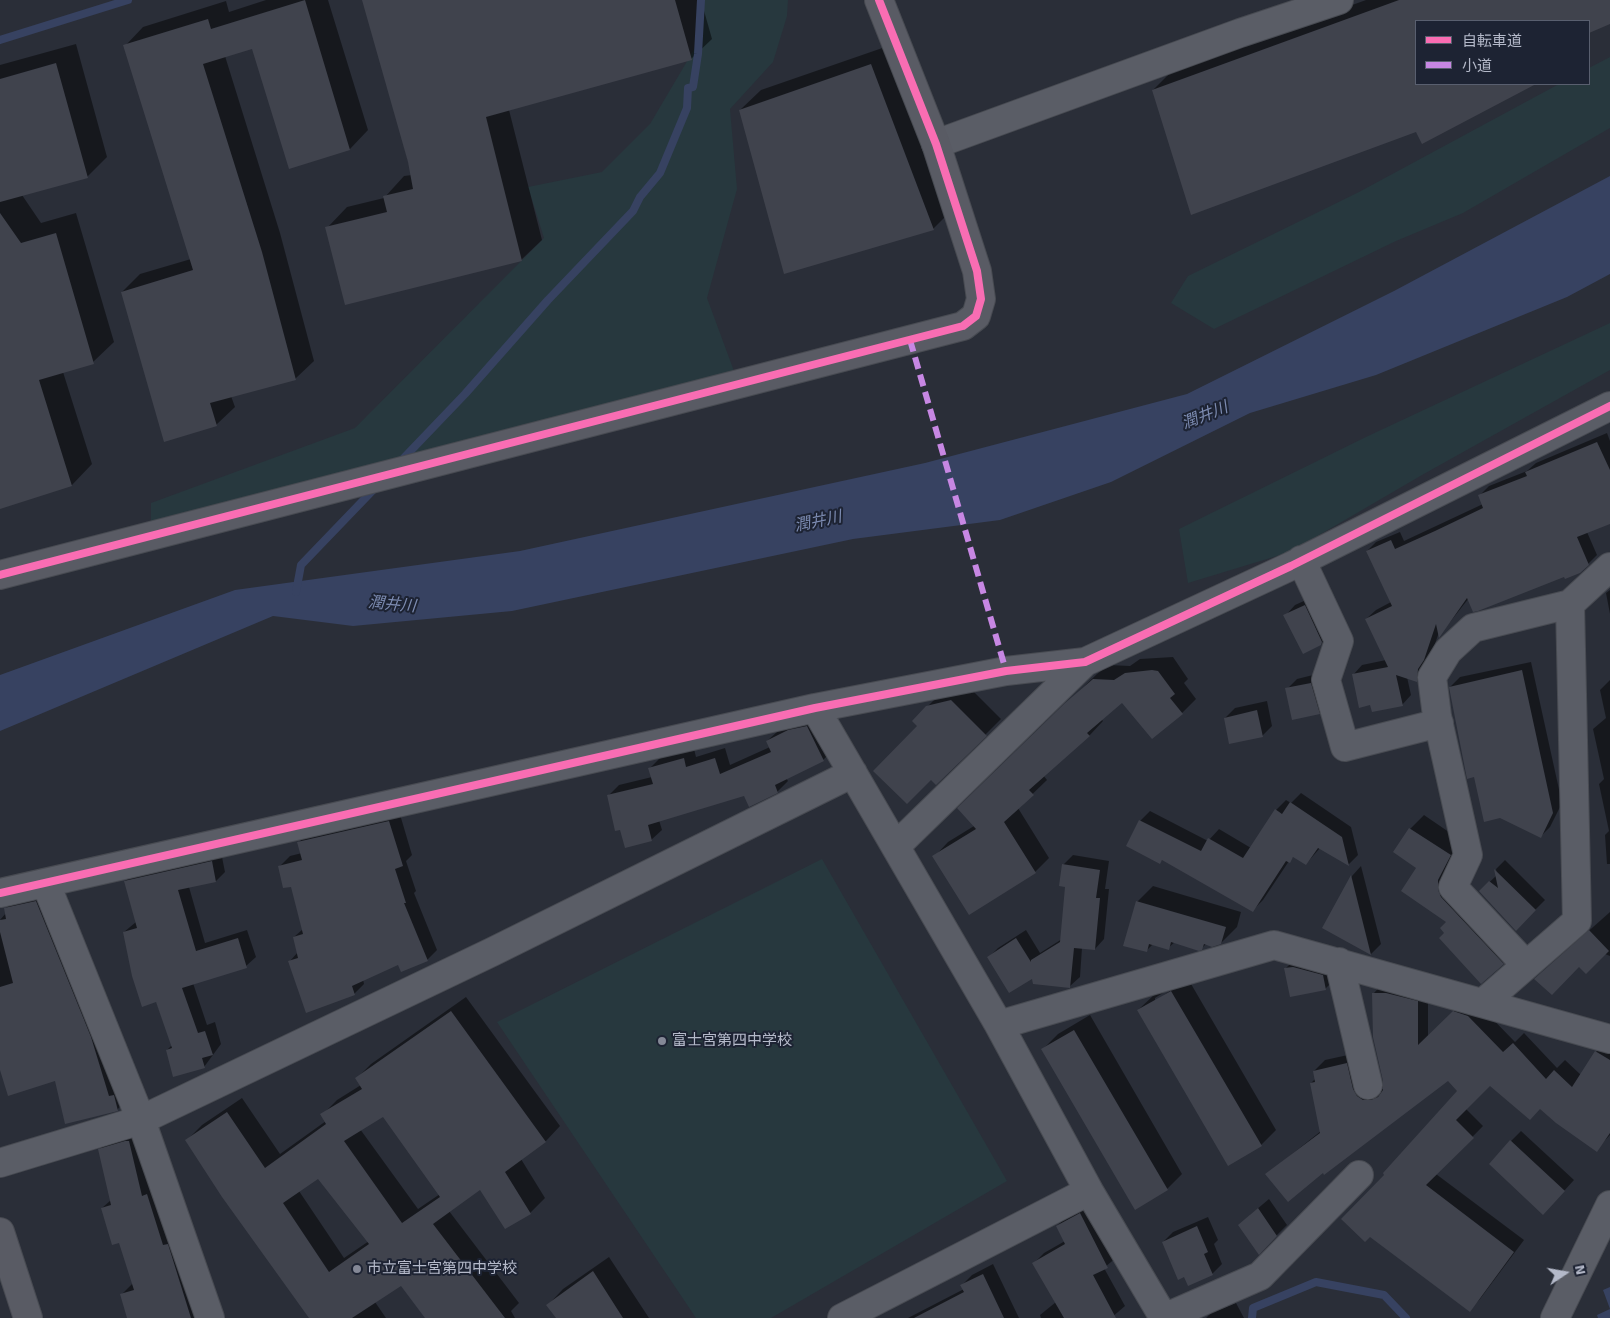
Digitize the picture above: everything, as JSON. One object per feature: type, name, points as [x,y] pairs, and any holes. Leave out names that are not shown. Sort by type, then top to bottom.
[{"type":"street","points":[[0,576],[963,326],[976,316],[981,299],[977,271],[936,144],[879,0]]},
{"type":"street","points":[[936,144],[1240,33],[1339,0]]},
{"type":"street","points":[[0,893],[815,708],[1006,671],[1085,662],[1606,413]]},
{"type":"street","points":[[1301,560],[1339,642],[1326,680],[1345,747],[1439,723]]},
{"type":"street","points":[[1526,965],[1453,887],[1468,856],[1439,723],[1432,677],[1448,651],[1473,628],[1570,604],[1610,567]]},
{"type":"street","points":[[1484,1002],[1576,921],[1570,604]]},
{"type":"street","points":[[896,846],[1085,662]]},
{"type":"street","points":[[815,708],[999,1025],[1089,1191],[1164,1318],[1260,1276],[1359,1175]]},
{"type":"street","points":[[0,1163],[141,1120],[501,947],[853,773]]},
{"type":"street","points":[[46,884],[141,1120],[210,1318]]},
{"type":"street","points":[[999,1025],[1274,945],[1610,1038]]},
{"type":"street","points":[[1339,962],[1368,1086]]},
{"type":"street","points":[[842,1318],[1089,1191]]},
{"type":"street","points":[[1555,1318],[1610,1205]]},
{"type":"street","points":[[0,1232],[28,1318]]},
{"type":"shaded area","points":[[704,0],[788,0],[787,16],[773,62],[730,109],[737,189],[707,298],[734,371],[151,527],[151,503],[355,428],[544,238],[528,187],[602,172],[650,124],[699,41]]},
{"type":"shaded area","points":[[1610,57],[1610,128],[1463,213],[1396,241],[1214,329],[1171,303],[1188,276],[1359,192],[1557,85],[1590,85],[1590,67]]},
{"type":"shaded area","points":[[1610,323],[1610,370],[1422,475],[1290,552],[1188,583],[1179,529],[1368,436]]},
{"type":"shaded area","points":[[822,859],[1007,1181],[771,1318],[696,1318],[497,1022]]},
{"type":"water","name":"潤井川","points":[[1610,176],[1610,274],[1567,297],[1376,375],[1250,413],[1111,482],[1000,520],[853,539],[512,611],[353,626],[273,616],[0,731],[0,675],[235,590],[520,551],[925,463],[1187,394],[1394,291]]},
{"type":"water","points":[[1610,1287],[1610,1309],[1603,1290]]},
{"type":"water","points":[[1610,1309],[1610,1318],[1598,1318],[1597,1315]]},
{"type":"building","points":[[305,0],[350,150],[289,169],[252,49],[203,64],[262,252],[296,380],[210,403],[217,426],[164,442],[121,292],[193,270],[123,45],[208,19],[211,29]]},
{"type":"building","points":[[362,0],[675,0],[692,60],[486,117],[522,261],[345,305],[325,227],[387,212],[383,196],[413,189],[408,162]]},
{"type":"building","points":[[1399,0],[1610,0],[1610,24],[1590,33],[1590,20],[1415,20],[1415,85],[1534,85],[1422,144],[1416,132],[1191,215],[1152,90]]},
{"type":"building","points":[[56,63],[88,178],[0,202],[0,79]]},
{"type":"building","points":[[871,64],[934,230],[784,274],[739,110]]},
{"type":"building","points":[[0,213],[21,243],[56,233],[94,364],[39,380],[72,486],[0,509]]},
{"type":"building","points":[[1597,442],[1610,470],[1610,524],[1577,537],[1589,565],[1580,573],[1565,579],[1564,577],[1478,611],[1473,612],[1467,598],[1439,638],[1436,624],[1424,660],[1418,669],[1417,682],[1396,675],[1403,706],[1372,712],[1370,705],[1359,708],[1352,674],[1388,667],[1365,619],[1392,606],[1366,551],[1391,540],[1395,549],[1435,531],[1483,508],[1478,495],[1527,476],[1525,472]]},
{"type":"building","points":[[1305,605],[1322,642],[1321,645],[1303,654],[1283,615]]},
{"type":"building","points":[[1522,670],[1553,813],[1541,838],[1500,818],[1484,822],[1474,777],[1467,779],[1449,687]]},
{"type":"building","points":[[1158,671],[1175,694],[1170,698],[1183,714],[1152,739],[1122,703],[1087,733],[1090,736],[1029,790],[1034,795],[1004,822],[1036,873],[969,915],[932,856],[976,829],[957,808],[1065,703],[1093,679],[1114,680],[1125,673]]},
{"type":"building","points":[[1311,683],[1320,714],[1292,720],[1285,688]]},
{"type":"building","points":[[951,700],[987,736],[936,785],[931,780],[907,804],[873,771],[917,726],[912,721],[926,706]]},
{"type":"building","points":[[1257,710],[1263,737],[1229,744],[1224,718]]},
{"type":"building","points":[[807,726],[824,761],[775,785],[778,793],[749,807],[744,796],[648,825],[652,841],[625,848],[620,830],[615,831],[607,795],[653,784],[648,768],[684,758],[686,767],[715,758],[720,774],[771,752],[766,741],[788,730]]},
{"type":"building","points":[[1290,802],[1342,837],[1349,866],[1318,848],[1306,865],[1293,857],[1290,863],[1286,861],[1253,912],[1162,860],[1160,864],[1126,846],[1139,820],[1201,851],[1208,838],[1243,858],[1275,809],[1282,814]]},
{"type":"building","points":[[389,821],[403,866],[395,869],[406,903],[404,903],[428,961],[401,972],[398,965],[352,986],[355,995],[306,1013],[288,961],[298,958],[293,937],[303,934],[291,887],[283,888],[278,866],[302,860],[297,842]]},
{"type":"building","points":[[1409,828],[1451,855],[1438,880],[1438,890],[1441,897],[1504,964],[1481,984],[1439,938],[1444,933],[1440,928],[1446,922],[1401,891],[1416,868],[1393,852]]},
{"type":"building","points":[[212,861],[216,882],[178,890],[196,951],[238,938],[247,968],[182,988],[198,1033],[205,1031],[213,1055],[202,1058],[205,1068],[173,1077],[166,1050],[172,1048],[156,1002],[142,1007],[132,976],[123,932],[137,928],[124,881]]},
{"type":"building","points":[[1062,864],[1100,870],[1096,898],[1100,898],[1095,950],[1074,948],[1070,988],[1033,984],[1032,979],[1009,993],[987,957],[1016,938],[1031,962],[1031,960],[1060,942],[1065,887],[1059,886]]},
{"type":"building","points":[[1494,869],[1536,910],[1516,931],[1479,891],[1489,881],[1498,888]]},
{"type":"building","points":[[1351,875],[1371,955],[1322,928]]},
{"type":"building","points":[[36,901],[91,1037],[109,1096],[114,1095],[118,1111],[65,1124],[55,1081],[8,1096],[0,1070],[0,987],[13,983],[0,932],[0,920],[6,919],[4,908]]},
{"type":"building","points":[[1136,901],[1226,927],[1221,944],[1212,947],[1204,944],[1202,950],[1199,951],[1171,942],[1169,950],[1149,944],[1147,952],[1123,946]]},
{"type":"building","points":[[1589,930],[1609,951],[1586,974],[1579,967],[1552,995],[1534,979]]},
{"type":"building","points":[[1293,967],[1323,975],[1326,990],[1290,997],[1284,968]]},
{"type":"building","points":[[1171,991],[1262,1146],[1228,1166],[1137,1010]]},
{"type":"building","points":[[1372,993],[1386,993],[1418,1001],[1418,1045],[1453,1011],[1468,1016],[1503,1052],[1513,1043],[1546,1079],[1554,1070],[1572,1087],[1595,1051],[1610,1060],[1610,1133],[1597,1152],[1556,1123],[1540,1109],[1530,1120],[1490,1086],[1456,1120],[1474,1138],[1426,1185],[1514,1252],[1470,1312],[1370,1237],[1365,1242],[1341,1219],[1384,1175],[1383,1173],[1457,1091],[1448,1081],[1324,1175],[1323,1173],[1288,1202],[1265,1174],[1320,1133],[1310,1083],[1315,1082],[1313,1071],[1347,1063],[1353,1089],[1357,1096],[1363,1100],[1371,1100],[1378,1097],[1383,1090],[1383,1081],[1373,1037]]},
{"type":"building","points":[[451,1011],[546,1142],[505,1172],[531,1214],[505,1229],[480,1190],[433,1224],[505,1318],[425,1318],[401,1286],[352,1318],[309,1318],[222,1197],[185,1140],[227,1112],[265,1168],[326,1124],[320,1114],[362,1089],[355,1078]],"holes":[[[383,1117],[440,1197],[402,1223],[344,1141]],[[318,1179],[369,1244],[329,1272],[283,1203]]]},
{"type":"building","points":[[1074,1030],[1168,1190],[1135,1210],[1041,1049]]},
{"type":"building","points":[[1510,1140],[1565,1191],[1543,1215],[1489,1164]]},
{"type":"building","points":[[129,1141],[142,1196],[147,1194],[163,1245],[168,1244],[191,1318],[127,1318],[120,1294],[134,1290],[119,1243],[112,1245],[101,1208],[111,1205],[98,1149]]},
{"type":"building","points":[[1258,1208],[1277,1236],[1259,1255],[1238,1225]]},
{"type":"building","points":[[1080,1213],[1108,1268],[1093,1275],[1116,1318],[1064,1318],[1032,1263],[1065,1244],[1056,1226]]},
{"type":"building","points":[[1197,1226],[1208,1252],[1204,1254],[1213,1275],[1188,1286],[1184,1277],[1178,1280],[1162,1242]]},
{"type":"building","points":[[593,1271],[623,1318],[556,1318],[546,1305]]},
{"type":"building","points":[[983,1274],[1004,1318],[914,1318],[964,1292],[960,1285]]},
{"type":"waterway","points":[[0,40],[128,0]]},
{"type":"waterway","points":[[399,463],[465,394],[548,300],[633,211],[640,197],[660,173],[687,108],[688,88],[693,87],[698,54],[701,0]]},
{"type":"waterway","points":[[296,592],[301,565],[376,487]]},
{"type":"waterway","points":[[1252,1318],[1253,1308],[1316,1282],[1384,1295],[1406,1318]]},
{"type":"marked path","points":[[910,340],[1006,671]]},
{"type":"cycle path","points":[[0,575],[963,326],[976,316],[981,299],[977,271],[936,144],[879,0]]},
{"type":"cycle path","points":[[0,893],[815,708],[1006,671],[1085,662],[1291,566],[1610,406]]},
{"type":"place","name":"富士宮第四中学校","points":[[662,1041]]},
{"type":"place","name":"市立富士宮第四中学校","points":[[357,1269]]}]
